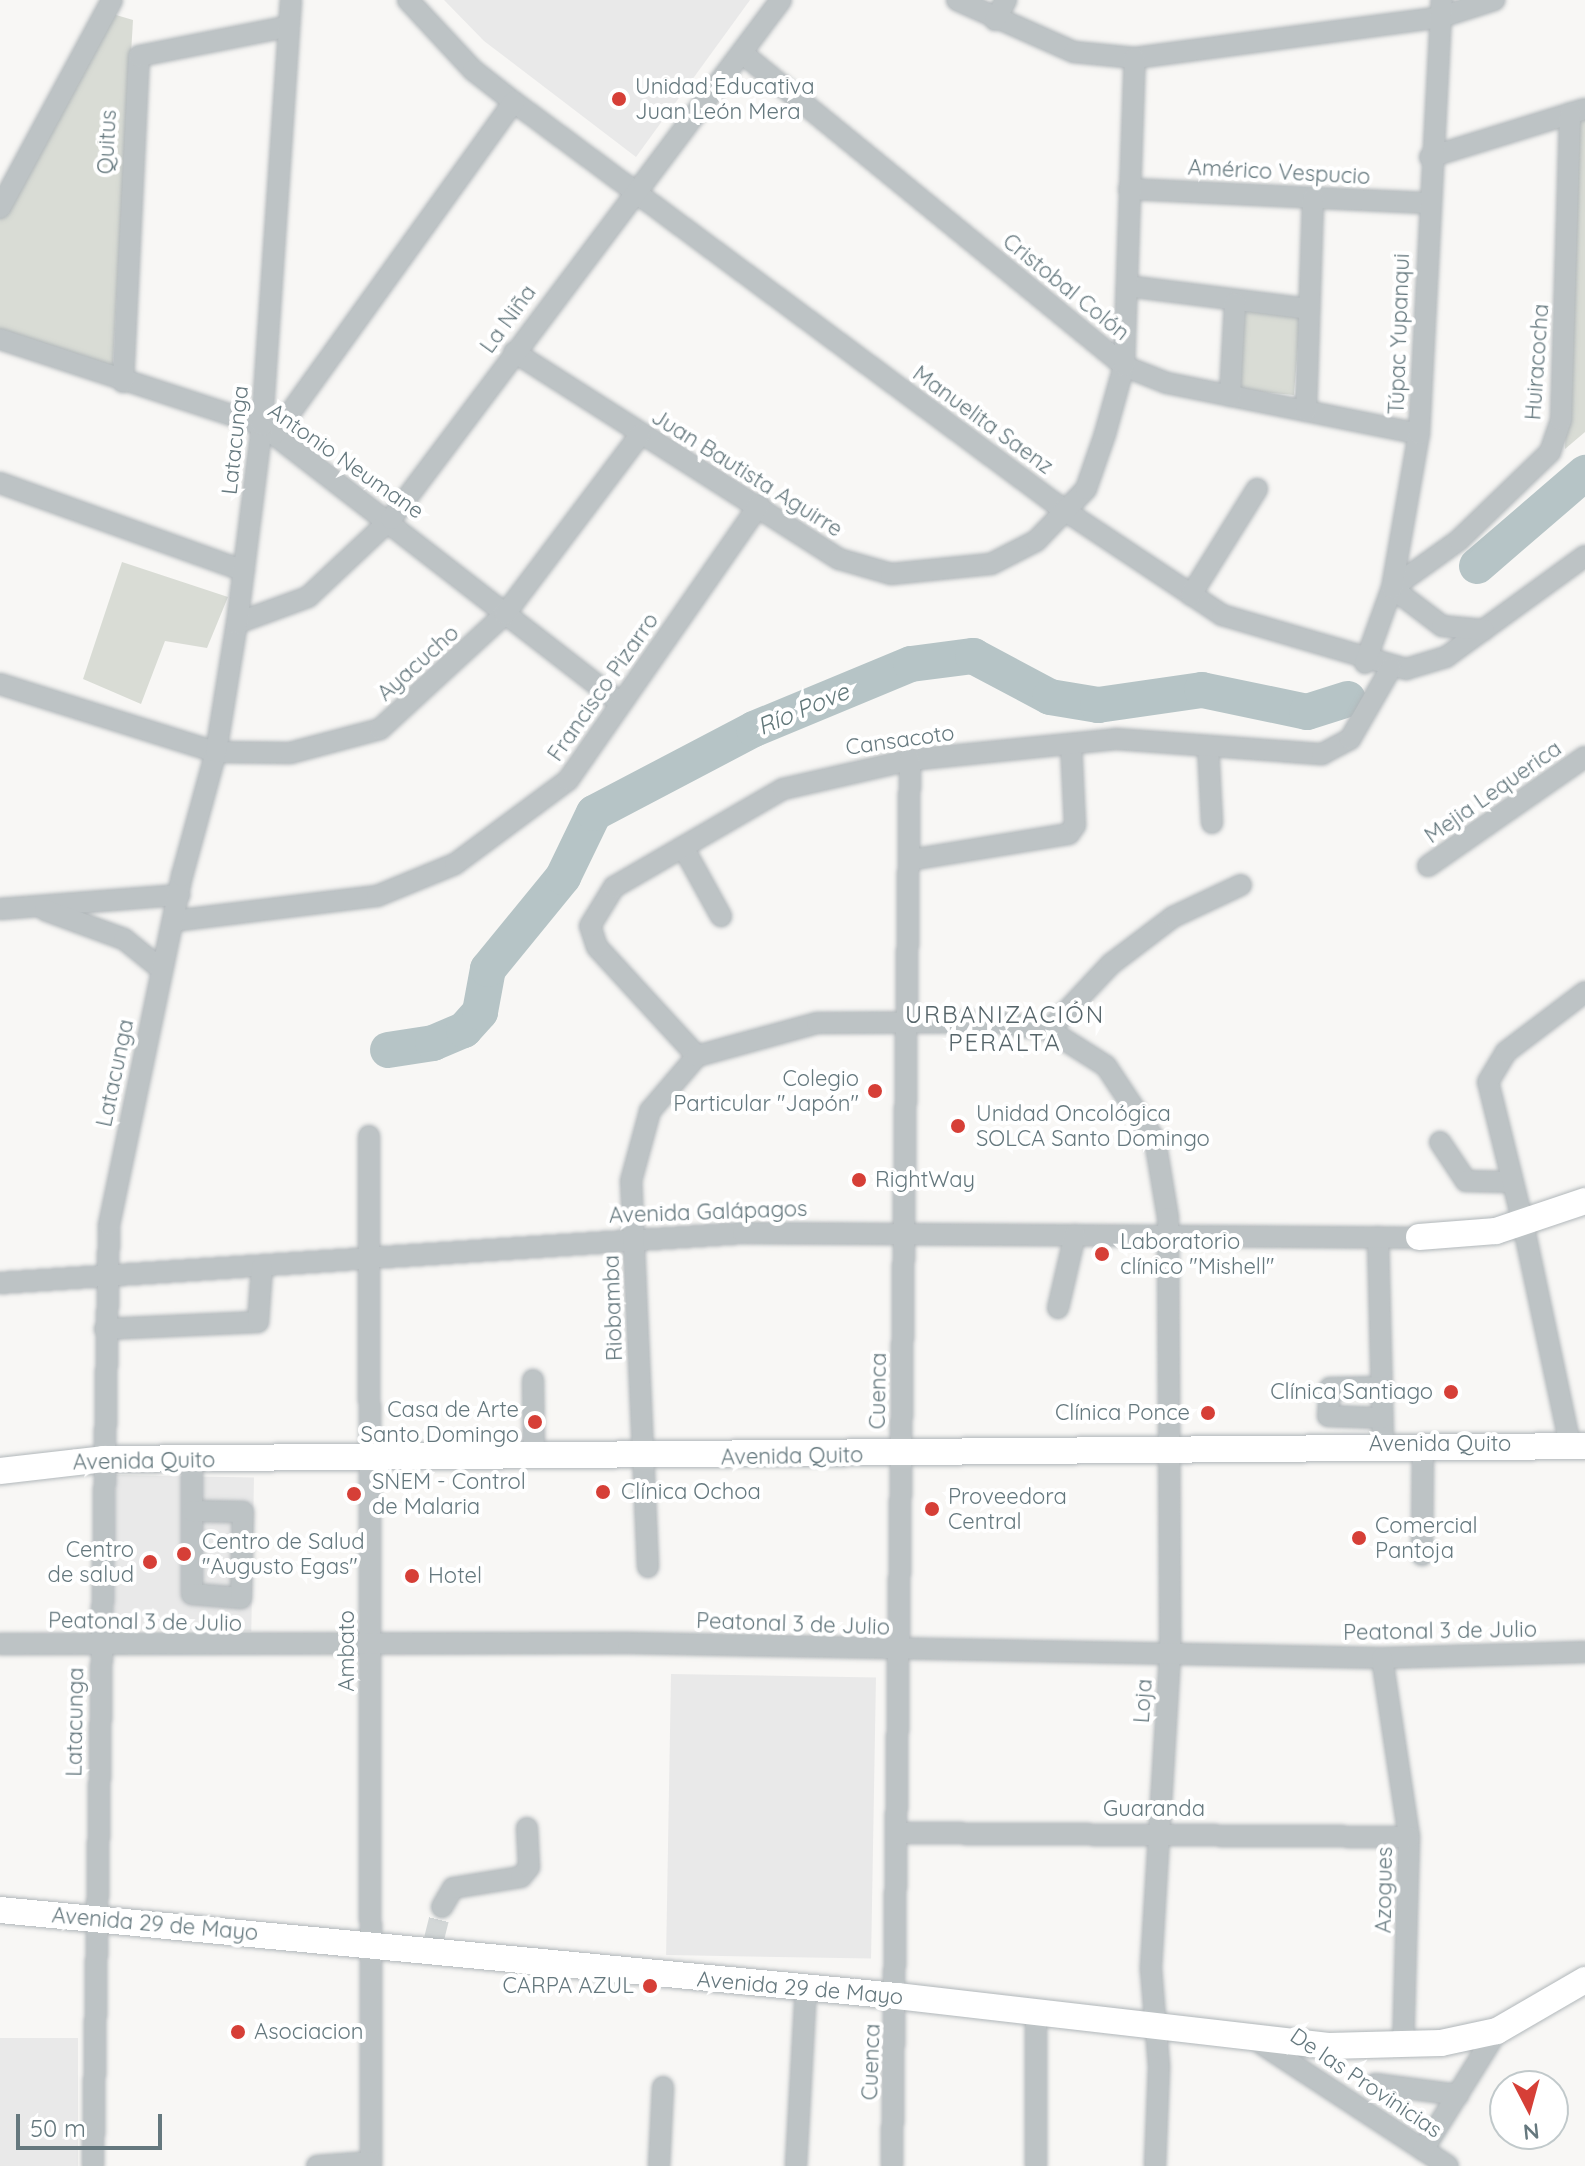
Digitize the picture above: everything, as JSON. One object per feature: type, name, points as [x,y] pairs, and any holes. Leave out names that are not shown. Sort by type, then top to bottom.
[{"type":"main road","points":[[1419,1237],[1496,1231],[1585,1201]]},
{"type":"main road","name":"Avenida Quito","points":[[0,1471],[103,1459],[901,1455],[1383,1431],[1423,1444],[1578,1445]]},
{"type":"main road","name":"Avenida 29 de Mayo","points":[[0,1910],[370,1944],[432,1945],[1152,2024],[1257,2041],[1403,2046],[1497,2031],[1585,1980]]},
{"type":"street","points":[[0,208],[112,0]]},
{"type":"street","name":"Latacunga","points":[[93,2166],[105,1277],[109,1225],[161,969],[216,752],[269,430],[285,27],[291,0]]},
{"type":"street","name":"Manuelita Saenz","points":[[408,0],[473,70],[514,102],[1064,510],[1222,615],[1365,663],[1391,668],[1446,657],[1585,556]]},
{"type":"street","name":"La Niña","points":[[237,623],[308,597],[391,519],[632,191],[781,0]]},
{"type":"street","points":[[957,0],[995,20],[1074,52],[1135,58],[1494,0]]},
{"type":"street","points":[[995,20],[1006,0]]},
{"type":"street","name":"Túpac Yupanqui","points":[[1365,663],[1392,588],[1419,434],[1427,203],[1441,9]]},
{"type":"street","name":"Quitus","points":[[123,382],[139,56],[285,27]]},
{"type":"street","name":"Cristobal Colón","points":[[742,53],[1124,366],[1230,396],[1419,434]]},
{"type":"street","name":"Juan Bautista Aguirre","points":[[514,352],[640,435],[759,505],[839,559],[891,574],[937,575],[991,564],[1036,541],[1086,489],[1124,366],[1135,58]]},
{"type":"street","points":[[269,430],[514,102]]},
{"type":"street","points":[[1430,157],[1578,111]]},
{"type":"street","name":"Huiracocha","points":[[1392,588],[1459,540],[1550,452],[1561,420],[1578,111]]},
{"type":"street","name":"Américo Vespucio","points":[[1129,189],[1427,203]]},
{"type":"street","points":[[1306,411],[1313,198]]},
{"type":"street","points":[[1127,286],[1235,303],[1309,309]]},
{"type":"street","points":[[1230,396],[1235,303]]},
{"type":"street","name":"Antonio Neumane","points":[[0,339],[269,430],[391,519],[505,614],[620,703]]},
{"type":"street","name":"Ayacucho","points":[[0,684],[216,752],[290,753],[380,729],[505,614],[640,435]]},
{"type":"street","points":[[0,483],[244,571]]},
{"type":"street","points":[[1191,595],[1257,489]]},
{"type":"street","name":"Francisco Pizarro","points":[[173,921],[377,896],[455,864],[568,780],[759,505]]},
{"type":"street","points":[[1392,588],[1442,626],[1484,630]]},
{"type":"street","name":"Cansacoto","points":[[697,1056],[597,947],[590,926],[614,887],[783,789],[910,760],[1071,744],[1208,746],[1322,754],[1338,748],[1359,727],[1391,668]]},
{"type":"street","points":[[910,860],[1069,834],[1075,825],[1071,744]]},
{"type":"street","points":[[1208,746],[1212,823]]},
{"type":"street","name":"Mejia Lequerica","points":[[1428,866],[1585,757]]},
{"type":"street","name":"Cuenca","points":[[892,2166],[897,1996],[905,1230],[902,1094],[909,1024],[910,760]]},
{"type":"street","points":[[683,847],[721,916]]},
{"type":"street","points":[[1049,1030],[1111,964],[1173,917],[1241,885]]},
{"type":"street","points":[[0,909],[179,895]]},
{"type":"street","points":[[37,907],[124,939],[161,969]]},
{"type":"street","points":[[1578,1445],[1523,1224],[1509,1182],[1488,1082],[1506,1052],[1585,992]]},
{"type":"street","points":[[697,1056],[817,1023],[1049,1030],[1106,1066],[1141,1117],[1163,1172],[1169,1238]]},
{"type":"street","name":"Riobamba","points":[[648,1567],[631,1181],[650,1111],[697,1056]]},
{"type":"street","name":"Ambato","points":[[369,1136],[371,2164]]},
{"type":"street","points":[[1440,1142],[1466,1181],[1509,1182]]},
{"type":"street","name":"Avenida Galápagos","points":[[0,1283],[262,1267],[634,1238],[905,1230],[1169,1238],[1419,1237],[1523,1224],[1585,1201]]},
{"type":"street","points":[[1058,1308],[1075,1235]]},
{"type":"street","points":[[1378,1237],[1382,1387],[1383,1431],[1328,1416],[1330,1388],[1382,1387]]},
{"type":"street","name":"Loja","points":[[1155,2166],[1159,2067],[1152,2024],[1158,1833],[1170,1656],[1169,1238]]},
{"type":"street","points":[[105,1329],[258,1322],[262,1267]]},
{"type":"street","points":[[533,1380],[534,1458]]},
{"type":"street","points":[[1422,1555],[1423,1444]]},
{"type":"street","points":[[192,1460],[192,1511],[192,1594],[241,1598],[243,1512],[192,1511]]},
{"type":"street","name":"Peatonal 3 de Julio","points":[[0,1644],[1382,1658],[1585,1652]]},
{"type":"street","name":"Azogues","points":[[1382,1658],[1397,1736],[1409,1837],[1403,2046]]},
{"type":"street","points":[[442,1907],[453,1888],[521,1877],[529,1867],[527,1828]]},
{"type":"street","name":"Guaranda","points":[[898,1833],[1409,1837]]},
{"type":"street","points":[[796,2166],[806,1988]]},
{"type":"street","points":[[1036,2013],[1036,2166]]},
{"type":"street","points":[[1423,2150],[1497,2031]]},
{"type":"street","name":"De las Provinicias","points":[[1257,2041],[1448,2166]]},
{"type":"street","points":[[1375,2084],[1458,2095]]},
{"type":"street","points":[[663,2087],[664,2164]]},
{"type":"street","points":[[317,2166],[371,2164]]},
{"type":"shaded area","name":"Unidad Educativa Juan León Mera","points":[[444,0],[750,0],[636,157],[484,41]]},
{"type":"shaded area","points":[[106,12],[133,20],[112,379],[0,339],[0,208]]},
{"type":"shaded area","points":[[1585,116],[1585,432],[1565,449],[1575,119]]},
{"type":"shaded area","points":[[1241,310],[1301,315],[1294,395],[1234,390]]},
{"type":"shaded area","points":[[122,562],[228,597],[207,648],[165,641],[141,704],[83,679]]},
{"type":"shaded area","name":"Centro de Salud \"Augusto Egas\"","points":[[115,1475],[254,1477],[251,1631],[112,1629]]},
{"type":"shaded area","points":[[671,1674],[876,1678],[871,1959],[666,1955]]},
{"type":"shaded area","points":[[0,2038],[78,2038],[78,2166],[0,2166]]},
{"type":"waterway","name":"Río Pove","points":[[1477,566],[1585,473]]},
{"type":"waterway","name":"Río Pove","points":[[388,1050],[433,1043],[464,1030],[480,1012],[488,969],[563,877],[594,813],[754,729],[911,664],[973,656],[1050,697],[1098,705],[1202,690],[1307,712],[1348,699]]},
{"type":"tunnel","points":[[434,1939],[442,1907]]},
{"type":"place","name":"Unidad Educativa Juan León Mera","points":[[619,99]]},
{"type":"place","name":"Colegio Particular \"Japón\"","points":[[875,1091]]},
{"type":"place","name":"Unidad Oncológica SOLCA Santo Domingo","points":[[958,1126]]},
{"type":"place","name":"RightWay","points":[[859,1180]]},
{"type":"place","name":"Laboratorio clínico \"Mishell\"","points":[[1102,1254]]},
{"type":"place","name":"Clínica Santiago","points":[[1451,1392]]},
{"type":"place","name":"Clínica Ponce","points":[[1208,1413]]},
{"type":"place","name":"Casa de Arte Santo Domingo","points":[[535,1422]]},
{"type":"place","name":"Clínica Ochoa","points":[[603,1492]]},
{"type":"place","name":"SNEM - Control de Malaria","points":[[354,1494]]},
{"type":"place","name":"Proveedora Central","points":[[932,1509]]},
{"type":"place","name":"Comercial Pantoja","points":[[1359,1538]]},
{"type":"place","name":"Centro de Salud \"Augusto Egas\"","points":[[184,1554]]},
{"type":"place","name":"Centro de salud","points":[[150,1562]]},
{"type":"place","name":"Hotel","points":[[412,1576]]},
{"type":"place","name":"CARPA AZUL","points":[[650,1986]]},
{"type":"place","name":"Asociacion","points":[[238,2032]]},
{"type":"district","name":"URBANIZACIÓN PERALTA","points":[[1005,1029]]}]
